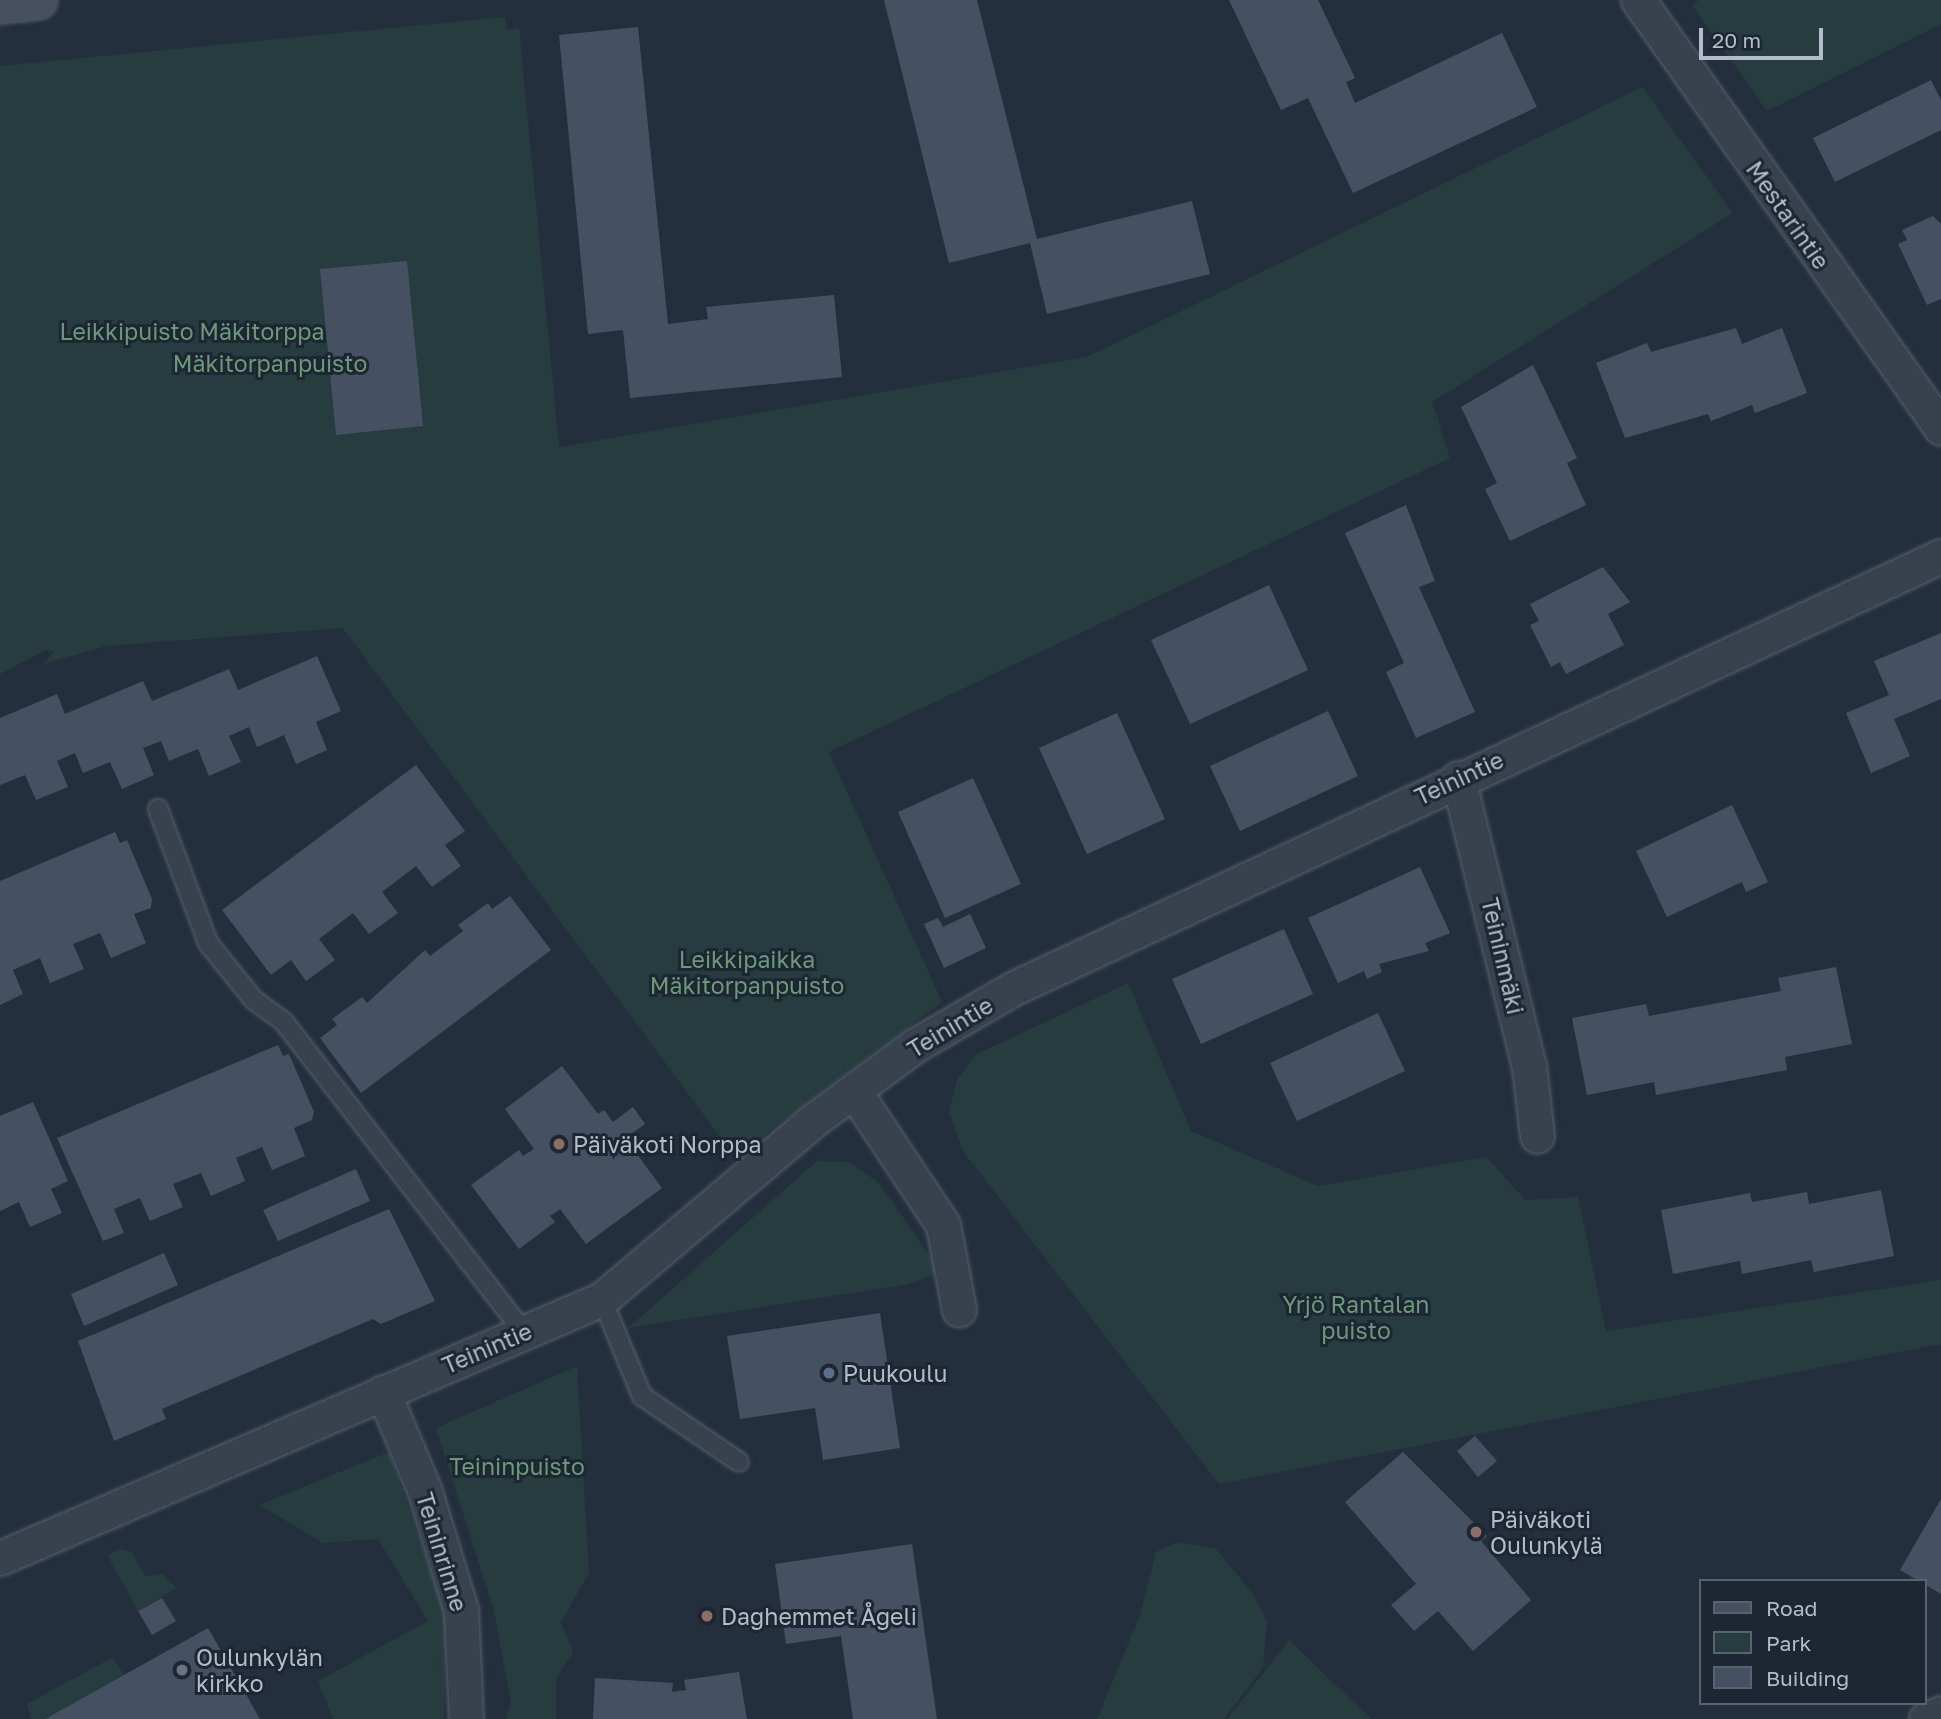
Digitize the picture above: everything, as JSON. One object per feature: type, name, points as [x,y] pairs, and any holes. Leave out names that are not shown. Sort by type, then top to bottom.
[{"type":"street","points":[[0,4],[38,0]]},
{"type":"street","name":"Mestarintie","points":[[1638,0],[1941,428]]},
{"type":"street","name":"Teinintie","points":[[0,1558],[602,1299],[854,1091],[914,1046],[1014,988],[1458,778],[1941,556]]},
{"type":"street","name":"Teininmäki","points":[[1458,778],[1529,1066],[1537,1136]]},
{"type":"street","points":[[854,1091],[943,1225],[959,1310]]},
{"type":"street","name":"Teininrinne","points":[[383,1392],[424,1489],[461,1611],[466,1719]]},
{"type":"street","points":[[1926,1719],[1941,1713]]},
{"type":"lane","points":[[158,809],[208,943],[254,1000],[284,1022],[524,1333]]},
{"type":"lane","points":[[602,1299],[642,1396],[739,1462]]},
{"type":"green space","points":[[1699,0],[1941,0],[1941,24],[1767,111],[1692,5]]},
{"type":"green space","name":"Mäkitorpanpuisto","points":[[505,17],[507,30],[519,28],[559,447],[1087,357],[1642,87],[1733,213],[1432,402],[1450,458],[829,752],[942,1002],[735,1157],[343,628],[106,646],[43,664],[55,650],[44,651],[0,674],[0,66]]},
{"type":"green space","name":"Yrjö Rantalan puisto","points":[[1128,983],[1191,1131],[1318,1186],[1487,1157],[1525,1200],[1578,1197],[1606,1331],[1941,1280],[1941,1344],[1219,1484],[963,1151],[949,1112],[957,1080],[975,1055]]},
{"type":"green space","points":[[817,1161],[849,1162],[879,1183],[941,1272],[909,1284],[628,1328]]},
{"type":"green space","name":"Teininpuisto","points":[[577,1366],[589,1573],[561,1622],[573,1652],[556,1679],[556,1719],[506,1719],[511,1703],[494,1611],[436,1428]]},
{"type":"green space","name":"Teininpuisto","points":[[389,1452],[446,1615],[444,1719],[333,1719],[318,1681],[428,1621],[378,1539],[323,1543],[259,1505]]},
{"type":"green space","points":[[1178,1542],[1216,1549],[1254,1595],[1267,1621],[1263,1668],[1224,1719],[1097,1719],[1140,1615],[1156,1552]]},
{"type":"green space","points":[[120,1549],[132,1552],[145,1576],[163,1574],[176,1588],[138,1611],[107,1555]]},
{"type":"green space","points":[[1289,1640],[1371,1719],[1227,1719]]},
{"type":"green space","points":[[113,1657],[124,1675],[45,1719],[31,1719],[27,1704]]},
{"type":"building","points":[[884,0],[977,0],[1037,239],[1192,201],[1210,274],[1047,314],[1030,243],[949,263]]},
{"type":"building","points":[[1229,0],[1318,0],[1355,78],[1346,82],[1355,103],[1502,33],[1537,107],[1353,193],[1308,98],[1281,110]]},
{"type":"building","points":[[638,27],[668,324],[708,319],[706,307],[834,295],[842,377],[630,398],[623,330],[588,334],[559,35]]},
{"type":"building","points":[[1931,80],[1941,100],[1941,130],[1835,182],[1813,138]]},
{"type":"building","points":[[1933,216],[1941,224],[1941,299],[1927,305],[1898,244],[1907,240],[1902,230]]},
{"type":"building","points":[[407,261],[423,426],[336,435],[320,269]]},
{"type":"building","points":[[1736,328],[1742,344],[1782,328],[1807,393],[1755,413],[1752,405],[1711,421],[1708,414],[1625,438],[1596,363],[1647,343],[1651,352]]},
{"type":"building","points":[[1533,365],[1577,458],[1567,463],[1586,505],[1510,541],[1485,489],[1497,483],[1461,407]]},
{"type":"building","points":[[1406,505],[1435,581],[1419,587],[1475,712],[1416,738],[1386,672],[1404,663],[1345,533]]},
{"type":"building","points":[[1603,567],[1630,602],[1608,614],[1624,645],[1566,674],[1560,662],[1551,667],[1530,625],[1539,621],[1530,604]]},
{"type":"building","points":[[1269,585],[1308,670],[1190,724],[1151,640]]},
{"type":"building","points":[[1941,633],[1941,699],[1894,719],[1910,756],[1871,773],[1846,713],[1889,695],[1874,661]]},
{"type":"building","points":[[317,656],[341,711],[316,722],[327,750],[296,764],[284,735],[257,747],[249,727],[229,736],[241,762],[209,776],[198,749],[169,761],[161,741],[143,748],[154,775],[122,789],[110,762],[83,773],[75,753],[57,761],[68,787],[36,800],[25,775],[0,785],[0,718],[57,694],[65,714],[143,681],[152,701],[229,669],[238,690]]},
{"type":"building","points":[[1328,711],[1358,776],[1240,831],[1210,766]]},
{"type":"building","points":[[1117,713],[1165,819],[1087,854],[1039,748]]},
{"type":"building","points":[[416,765],[465,831],[445,845],[461,866],[432,887],[416,866],[382,892],[398,913],[369,934],[353,913],[319,939],[335,960],[306,981],[291,960],[271,975],[222,910]]},
{"type":"building","points":[[973,778],[1021,884],[945,918],[898,812]]},
{"type":"building","points":[[1732,805],[1768,882],[1746,892],[1742,882],[1667,917],[1636,851]]},
{"type":"building","points":[[115,832],[120,843],[127,840],[152,899],[151,908],[134,914],[146,943],[111,958],[100,933],[73,944],[84,969],[50,983],[40,958],[13,970],[23,994],[0,1005],[0,881]]},
{"type":"building","points":[[1420,867],[1450,933],[1425,943],[1429,951],[1379,964],[1382,972],[1367,979],[1364,971],[1338,983],[1308,918]]},
{"type":"building","points":[[510,896],[551,950],[361,1093],[320,1038],[337,1025],[332,1019],[362,997],[367,1003],[425,950],[430,956],[463,931],[458,925],[488,903],[492,909]]},
{"type":"building","points":[[970,914],[986,948],[944,968],[924,924],[938,918],[943,927]]},
{"type":"building","points":[[1284,929],[1313,994],[1201,1044],[1172,979]]},
{"type":"building","points":[[1836,967],[1852,1044],[1785,1057],[1787,1070],[1656,1095],[1654,1082],[1587,1095],[1572,1018],[1646,1004],[1649,1016],[1781,991],[1778,978]]},
{"type":"building","points":[[1378,1013],[1405,1071],[1297,1121],[1270,1063]]},
{"type":"building","points":[[278,1045],[283,1056],[289,1054],[314,1112],[312,1120],[294,1128],[305,1156],[272,1170],[262,1147],[236,1158],[245,1181],[211,1196],[201,1173],[173,1184],[183,1207],[150,1221],[140,1198],[114,1209],[124,1233],[103,1241],[57,1138]]},
{"type":"building","points":[[562,1066],[598,1114],[604,1110],[613,1122],[633,1107],[645,1124],[625,1138],[662,1188],[586,1244],[560,1209],[550,1216],[555,1222],[519,1249],[471,1185],[519,1150],[523,1156],[534,1149],[505,1109]]},
{"type":"building","points":[[33,1102],[68,1181],[51,1189],[62,1213],[30,1227],[19,1202],[0,1211],[0,1116]]},
{"type":"building","points":[[356,1169],[370,1201],[278,1241],[263,1210]]},
{"type":"building","points":[[1881,1190],[1894,1256],[1814,1272],[1811,1260],[1742,1274],[1740,1261],[1673,1274],[1661,1210],[1750,1193],[1752,1202],[1807,1192],[1809,1204]]},
{"type":"building","points":[[389,1209],[435,1301],[381,1324],[373,1319],[162,1409],[166,1419],[114,1441],[78,1341]]},
{"type":"building","points":[[164,1253],[178,1285],[84,1326],[71,1294]]},
{"type":"building","points":[[880,1313],[900,1448],[823,1460],[815,1408],[740,1419],[727,1336]]},
{"type":"building","points":[[1475,1436],[1497,1461],[1478,1477],[1457,1451]]},
{"type":"building","points":[[1403,1452],[1487,1536],[1481,1541],[1531,1600],[1473,1651],[1438,1611],[1414,1631],[1391,1605],[1416,1584],[1345,1502]]},
{"type":"building","points":[[1941,1499],[1941,1594],[1927,1586],[1927,1579],[1915,1579],[1900,1570]]},
{"type":"building","points":[[912,1544],[937,1719],[853,1719],[841,1636],[786,1644],[775,1564]]},
{"type":"building","points":[[162,1598],[176,1621],[152,1635],[138,1611]]},
{"type":"building","name":"Oulunkylän kirkko","points":[[208,1628],[260,1719],[45,1719],[142,1665]]},
{"type":"building","points":[[739,1672],[747,1719],[593,1719],[595,1678],[673,1683],[672,1692],[686,1690],[684,1680]]},
{"type":"place","name":"Päiväkoti Norppa","points":[[559,1144]]},
{"type":"place","name":"Puukoulu","points":[[829,1373]]},
{"type":"place","name":"Päiväkoti Oulunkylä","points":[[1476,1532]]},
{"type":"place","name":"Daghemmet Ågeli","points":[[707,1616]]},
{"type":"place","name":"Oulunkylän kirkko","points":[[182,1670]]},
{"type":"park label","name":"Leikkipuisto Mäkitorppa","points":[[192,331]]},
{"type":"park label","name":"Leikkipaikka Mäkitorpanpuisto","points":[[747,972]]}]
